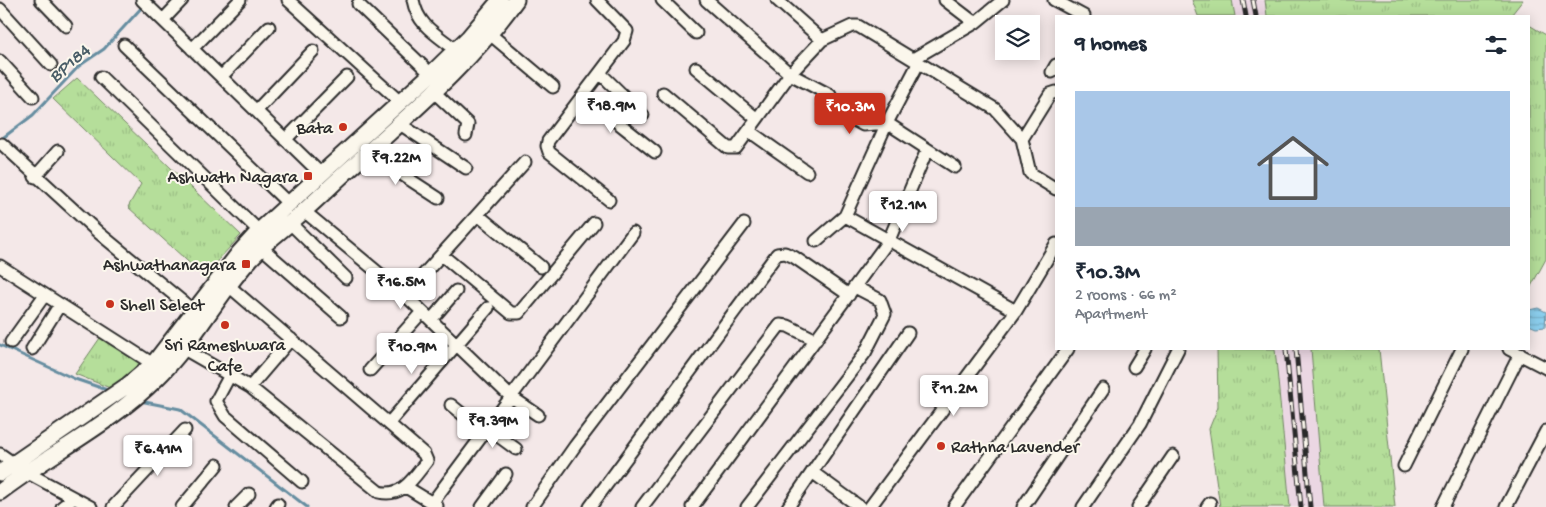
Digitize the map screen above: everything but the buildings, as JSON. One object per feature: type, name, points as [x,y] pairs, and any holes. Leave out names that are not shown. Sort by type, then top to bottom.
[{"type":"main road","points":[[0,492],[20,468],[178,346],[195,312],[239,253],[259,231],[288,202],[431,74],[456,50],[500,0]]},
{"type":"main road","points":[[0,472],[20,468],[131,403],[262,248],[369,153],[463,65],[516,0]]},
{"type":"street","points":[[42,0],[66,26]]},
{"type":"street","points":[[163,20],[182,0]]},
{"type":"street","points":[[192,49],[240,0]]},
{"type":"street","points":[[288,0],[399,101]]},
{"type":"street","points":[[413,0],[416,14],[420,21],[456,50]]},
{"type":"street","points":[[662,0],[696,34]]},
{"type":"street","points":[[706,0],[790,74],[862,125],[887,123],[955,167]]},
{"type":"street","points":[[777,0],[822,40]]},
{"type":"street","points":[[945,0],[975,24]]},
{"type":"street","points":[[816,241],[845,216],[916,61],[975,24],[1003,0]]},
{"type":"street","points":[[1054,0],[1082,15]]},
{"type":"street","points":[[601,1],[627,32],[624,41],[546,146],[550,152],[609,200]]},
{"type":"street","points":[[146,4],[321,174]]},
{"type":"street","points":[[358,4],[431,74]]},
{"type":"street","points":[[0,9],[52,65]]},
{"type":"street","points":[[663,93],[728,148],[736,148],[790,74],[822,40],[852,26],[858,26],[996,109],[1022,140],[1030,173],[1055,188]]},
{"type":"street","points":[[221,77],[269,27]]},
{"type":"street","points":[[490,34],[553,87]]},
{"type":"street","points":[[124,45],[288,202]]},
{"type":"street","points":[[256,111],[313,51]]},
{"type":"street","points":[[0,61],[33,98]]},
{"type":"street","points":[[696,68],[757,120]]},
{"type":"street","points":[[600,73],[643,115]]},
{"type":"street","points":[[101,77],[259,231]]},
{"type":"street","points":[[285,140],[347,77]]},
{"type":"street","points":[[434,92],[468,124],[466,135]]},
{"type":"street","points":[[1022,140],[1050,94],[1055,92]]},
{"type":"street","points":[[583,95],[655,152]]},
{"type":"street","points":[[400,124],[466,168]]},
{"type":"street","points":[[748,131],[807,172]]},
{"type":"street","points":[[2,144],[35,177],[195,312]]},
{"type":"street","points":[[692,507],[890,240],[927,150]]},
{"type":"street","points":[[35,177],[58,152]]},
{"type":"street","points":[[369,153],[438,198]]},
{"type":"street","points":[[404,295],[525,162]]},
{"type":"street","points":[[304,211],[404,295],[510,396],[538,415]]},
{"type":"street","points":[[478,214],[540,267]]},
{"type":"street","points":[[845,216],[1016,311]]},
{"type":"street","points":[[442,255],[512,314],[516,314],[519,313],[594,222]]},
{"type":"street","points":[[290,223],[346,278]]},
{"type":"street","points":[[532,507],[575,446],[744,224]]},
{"type":"street","points":[[406,487],[435,505],[484,429],[633,233]]},
{"type":"street","points":[[870,507],[1016,311],[1055,246]]},
{"type":"street","points":[[262,248],[341,316]]},
{"type":"street","points":[[590,507],[777,254],[786,253],[852,291],[880,300],[885,314],[869,345],[747,507]]},
{"type":"street","points":[[0,266],[59,306],[153,364]]},
{"type":"street","points":[[178,346],[250,388],[379,492],[387,494],[396,493],[406,487],[427,460],[427,457],[229,286]]},
{"type":"street","points":[[370,370],[426,316],[456,291]]},
{"type":"street","points":[[11,342],[44,296]]},
{"type":"street","points":[[32,349],[59,306]]},
{"type":"street","points":[[389,423],[488,308]]},
{"type":"street","points":[[642,507],[780,325],[788,326],[816,340]]},
{"type":"street","points":[[788,507],[908,333]]},
{"type":"street","points":[[250,388],[292,339]]},
{"type":"street","points":[[954,507],[1067,350]]},
{"type":"street","points":[[1134,367],[1144,350]]},
{"type":"street","points":[[1083,507],[1140,424],[1177,350]]},
{"type":"street","points":[[1404,466],[1462,350]]},
{"type":"street","points":[[1511,350],[1546,368]]},
{"type":"street","points":[[1443,507],[1520,354]]},
{"type":"street","points":[[230,375],[216,401],[225,416],[302,482]]},
{"type":"street","points":[[1022,507],[1103,389]]},
{"type":"street","points":[[451,405],[516,450]]},
{"type":"street","points":[[113,507],[185,430]]},
{"type":"street","points":[[1506,507],[1546,431]]},
{"type":"street","points":[[0,454],[20,468],[91,507]]},
{"type":"street","points":[[1138,507],[1173,456]]},
{"type":"street","points":[[182,507],[217,465]]},
{"type":"street","points":[[812,472],[860,507]]},
{"type":"street","points":[[482,507],[506,474]]},
{"type":"street","points":[[236,507],[249,494]]},
{"type":"street","points":[[62,507],[74,498]]},
{"type":"shaded area","points":[[1232,0],[1265,0],[1267,15],[1235,15]]},
{"type":"shaded area","points":[[1275,350],[1311,350],[1324,507],[1290,507]]},
{"type":"green space","points":[[1192,0],[1232,0],[1235,15],[1198,15]]},
{"type":"green space","points":[[1265,0],[1523,0],[1512,14],[1514,15],[1267,15]]},
{"type":"green space","points":[[1530,26],[1546,35],[1546,259],[1530,288]]},
{"type":"green space","points":[[77,78],[241,235],[220,258],[207,279],[128,207],[141,184],[53,99]]},
{"type":"green space","points":[[100,338],[143,363],[110,388],[75,374]]},
{"type":"green space","points":[[1217,350],[1275,350],[1290,507],[1220,507],[1209,429],[1218,407]]},
{"type":"green space","points":[[1311,350],[1379,350],[1395,507],[1324,507]]},
{"type":"water","points":[[1538,308],[1546,312],[1545,327],[1536,328],[1530,325],[1530,310]]},
{"type":"waterway","name":"BP184","points":[[0,140],[33,115],[79,66],[104,49],[143,6]]},
{"type":"waterway","points":[[0,345],[75,379],[110,391]]},
{"type":"waterway","points":[[140,401],[180,409],[307,507]]},
{"type":"railway","points":[[1243,0],[1246,15]]},
{"type":"railway","points":[[1253,0],[1256,15]]},
{"type":"railway","points":[[1286,350],[1301,507]]},
{"type":"railway","points":[[1296,350],[1310,507]]},
{"type":"place","name":"Bata","points":[[343,127]]},
{"type":"place","name":"Ashwath Nagara","points":[[308,176]]},
{"type":"place","name":"Ashwathanagara","points":[[246,264]]},
{"type":"place","name":"Shell Select","points":[[110,304]]},
{"type":"place","name":"Sri Rameshwara Cafe","points":[[225,325]]},
{"type":"place","name":"Rathna Lavender","points":[[941,446]]}]
